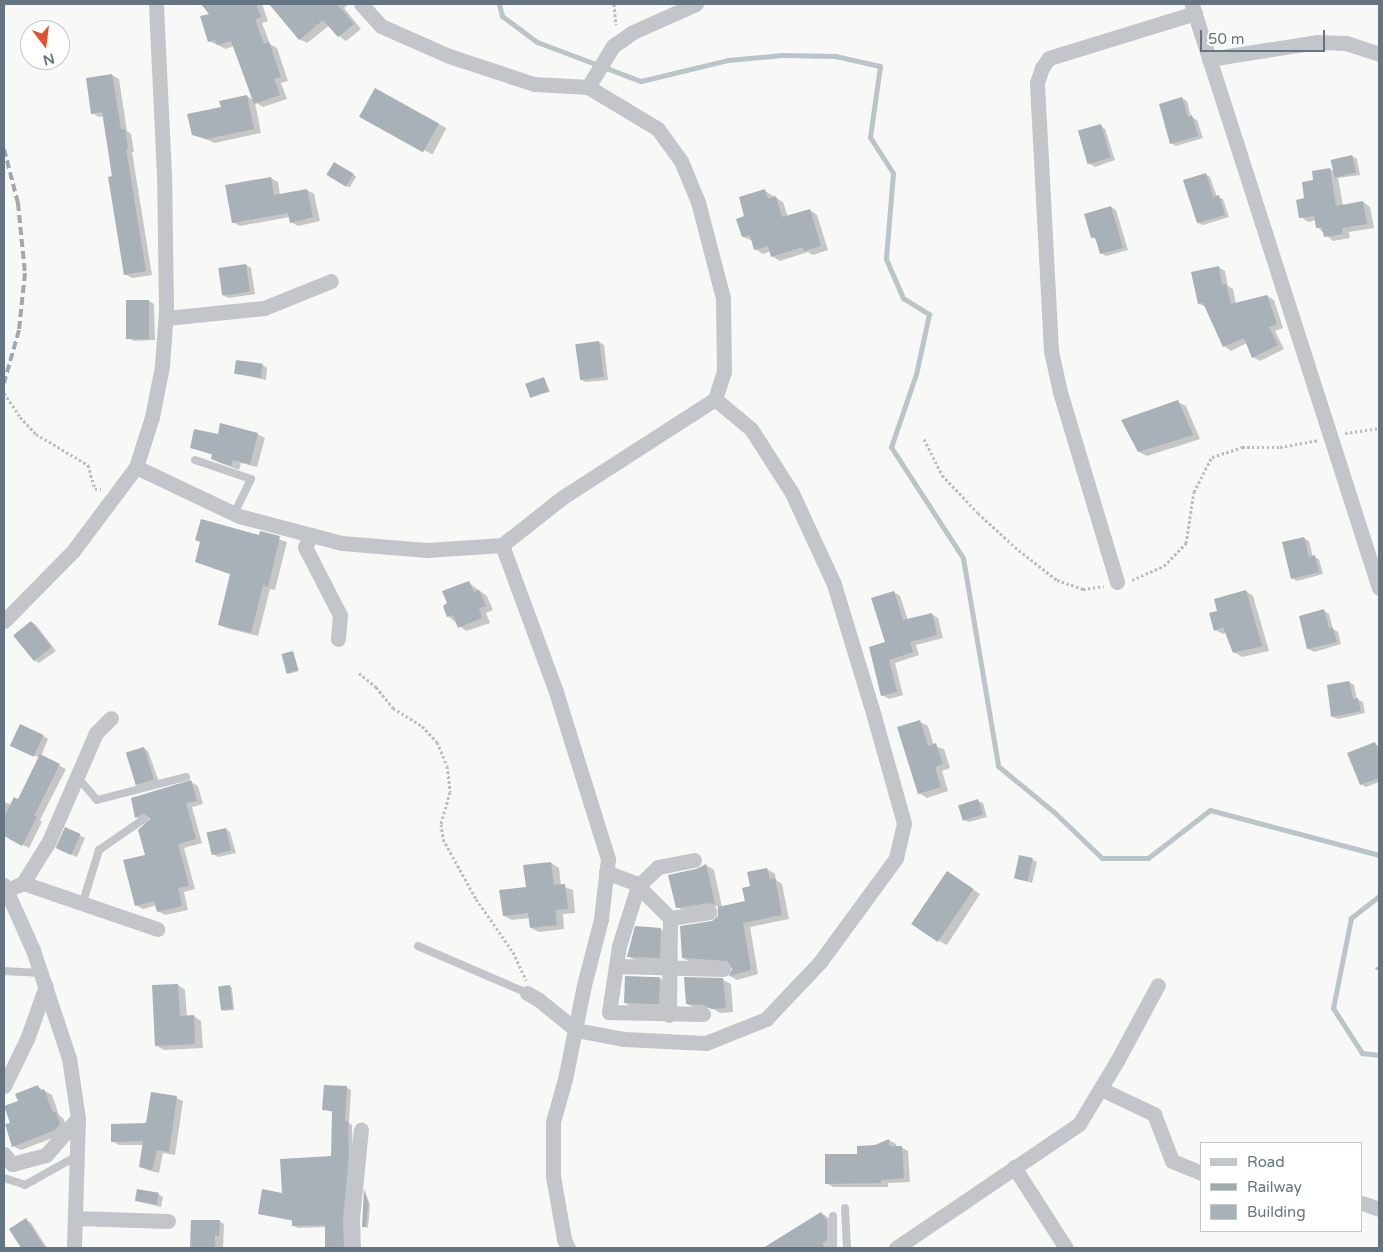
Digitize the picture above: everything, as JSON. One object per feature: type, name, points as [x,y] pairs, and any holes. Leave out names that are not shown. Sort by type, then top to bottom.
[{"type":"street","points":[[4,621],[73,551],[136,467],[152,417],[162,366],[166,318],[166,243],[156,4]]},
{"type":"street","points":[[136,467],[234,514],[342,542],[427,550],[502,545],[563,497],[715,399],[724,372],[723,298],[698,202],[680,161],[658,129],[588,87],[534,84],[449,56],[381,26],[361,4]]},
{"type":"street","points":[[588,87],[613,46],[626,37],[696,4]]},
{"type":"street","points":[[1118,582],[1060,392],[1051,350],[1037,83],[1048,58],[1194,8],[1331,436],[1377,572],[1379,588]]},
{"type":"street","points":[[1209,59],[1318,42],[1346,43],[1379,54]]},
{"type":"street","points":[[166,318],[264,308],[330,281]]},
{"type":"street","points":[[527,993],[539,1000],[576,1030],[624,1038],[706,1043],[766,1019],[820,962],[896,858],[904,823],[834,584],[792,493],[751,430],[715,399]]},
{"type":"street","points":[[311,535],[306,547],[340,615],[338,639]]},
{"type":"street","points":[[502,545],[556,692],[608,860],[601,918],[584,985],[565,1079],[553,1122],[552,1176],[564,1239],[568,1248]]},
{"type":"street","points":[[23,883],[49,841],[96,733],[111,718]]},
{"type":"street","points":[[694,860],[658,868],[638,886],[620,946],[609,1012],[669,1015],[702,1014]]},
{"type":"street","points":[[606,872],[638,886],[670,918],[669,1015]]},
{"type":"street","points":[[74,1248],[78,1118],[69,1058],[44,979],[5,887],[23,883],[82,905],[157,929]]},
{"type":"street","points":[[670,918],[710,912]]},
{"type":"street","points":[[616,966],[723,969]]},
{"type":"street","points":[[4,1086],[28,1039],[44,979]]},
{"type":"street","points":[[896,1248],[1079,1124],[1101,1089],[1158,985]]},
{"type":"street","points":[[1101,1089],[1154,1114],[1172,1161],[1200,1173]]},
{"type":"street","points":[[4,1154],[12,1164],[46,1155],[78,1118]]},
{"type":"street","points":[[353,1248],[352,1220],[361,1129]]},
{"type":"street","points":[[1014,1167],[1066,1248]]},
{"type":"street","points":[[1363,1203],[1379,1209]]},
{"type":"street","points":[[75,1218],[168,1221]]},
{"type":"lane","points":[[195,460],[250,478],[234,514]]},
{"type":"lane","points":[[77,777],[97,800],[186,777]]},
{"type":"lane","points":[[82,905],[100,850],[144,819]]},
{"type":"lane","points":[[418,946],[527,993]]},
{"type":"lane","points":[[4,971],[44,979]]},
{"type":"lane","points":[[4,1178],[25,1185],[77,1156]]},
{"type":"lane","points":[[845,1208],[847,1248]]},
{"type":"lane","points":[[833,1216],[833,1248]]},
{"type":"path","points":[[614,4],[615,24],[626,37]]},
{"type":"path","points":[[4,393],[20,417],[36,434],[88,465],[95,488],[119,490]]},
{"type":"path","points":[[924,439],[942,475],[978,513],[1015,547],[1057,580],[1083,589],[1139,578],[1164,566],[1186,543],[1194,492],[1212,457],[1242,447],[1280,447],[1379,428]]},
{"type":"path","points":[[359,673],[376,687],[394,708],[422,726],[437,742],[447,766],[450,792],[441,824],[442,839],[476,899],[526,975],[527,993]]},
{"type":"building","points":[[201,4],[256,4],[261,17],[255,19],[264,44],[269,42],[281,77],[274,79],[280,95],[254,104],[231,41],[217,45],[215,40],[208,42],[200,16],[209,14]]},
{"type":"building","points":[[269,4],[337,4],[354,24],[338,37],[323,20],[299,40]]},
{"type":"building","points":[[112,74],[121,129],[125,129],[128,149],[126,149],[146,271],[124,275],[108,177],[112,176],[102,112],[91,114],[86,78]]},
{"type":"building","points":[[375,88],[439,123],[423,152],[359,117]]},
{"type":"building","points":[[247,95],[254,129],[206,139],[192,135],[187,114],[221,107],[219,101]]},
{"type":"building","points":[[1182,97],[1188,117],[1192,115],[1198,136],[1170,144],[1159,104]]},
{"type":"building","points":[[1101,124],[1111,158],[1088,164],[1078,131]]},
{"type":"building","points":[[1352,155],[1356,173],[1335,177],[1331,160]]},
{"type":"building","points":[[334,162],[354,174],[346,187],[326,175]]},
{"type":"building","points":[[1330,168],[1336,206],[1363,201],[1367,224],[1342,228],[1343,234],[1324,237],[1322,227],[1316,228],[1314,216],[1299,218],[1296,200],[1304,198],[1302,182],[1313,180],[1312,171]]},
{"type":"building","points":[[1206,173],[1213,197],[1219,195],[1225,215],[1197,223],[1183,180]]},
{"type":"building","points":[[271,177],[274,195],[307,189],[313,217],[290,223],[288,213],[232,223],[225,185]]},
{"type":"building","points":[[765,189],[768,199],[776,196],[782,217],[810,209],[821,246],[804,251],[803,247],[771,257],[768,246],[754,250],[750,235],[742,237],[736,219],[744,216],[739,197]]},
{"type":"building","points":[[1111,206],[1123,248],[1100,254],[1095,237],[1091,238],[1084,214]]},
{"type":"building","points":[[246,264],[250,292],[222,296],[218,268]]},
{"type":"building","points":[[1219,266],[1222,285],[1226,284],[1231,304],[1267,295],[1277,324],[1269,327],[1278,345],[1252,358],[1244,338],[1223,347],[1203,303],[1198,304],[1191,272]]},
{"type":"building","points":[[126,300],[149,300],[149,339],[126,339]]},
{"type":"building","points":[[599,341],[604,377],[580,380],[575,344]]},
{"type":"building","points":[[236,360],[263,364],[261,378],[234,374]]},
{"type":"building","points":[[544,377],[549,391],[530,398],[525,384]]},
{"type":"building","points":[[1178,400],[1193,435],[1138,452],[1121,420]]},
{"type":"building","points":[[220,423],[258,433],[250,464],[233,460],[231,466],[211,459],[212,454],[190,448],[194,429],[218,434]]},
{"type":"building","points":[[201,519],[259,535],[260,531],[280,536],[268,587],[263,585],[251,633],[218,625],[230,574],[195,562],[200,542],[195,540]]},
{"type":"building","points":[[1304,537],[1309,557],[1315,555],[1319,572],[1291,579],[1282,542]]},
{"type":"building","points":[[469,581],[474,592],[479,590],[486,606],[479,608],[482,618],[458,628],[453,615],[447,617],[443,606],[447,603],[442,591]]},
{"type":"building","points":[[1246,590],[1262,646],[1233,653],[1223,627],[1214,631],[1209,613],[1217,611],[1214,599]]},
{"type":"building","points":[[894,591],[903,620],[932,613],[937,635],[910,642],[913,652],[889,660],[897,692],[881,696],[869,647],[885,642],[871,598]]},
{"type":"building","points":[[1324,609],[1329,628],[1333,628],[1337,642],[1307,649],[1299,616]]},
{"type":"building","points":[[31,621],[52,647],[34,661],[13,635]]},
{"type":"building","points":[[293,651],[298,670],[287,673],[281,654]]},
{"type":"building","points":[[1349,681],[1353,699],[1358,698],[1361,711],[1331,717],[1327,685]]},
{"type":"building","points":[[920,720],[928,746],[936,743],[943,764],[935,767],[941,787],[918,794],[897,727]]},
{"type":"building","points":[[20,724],[44,735],[33,757],[10,746]]},
{"type":"building","points":[[1375,742],[1379,752],[1379,778],[1360,785],[1347,753]]},
{"type":"building","points":[[144,747],[154,780],[136,785],[126,753]]},
{"type":"building","points":[[40,754],[60,764],[34,816],[37,817],[22,846],[4,836],[4,817],[14,797],[18,799]]},
{"type":"building","points":[[191,780],[197,801],[186,803],[196,839],[178,844],[189,886],[178,888],[182,906],[157,912],[154,901],[135,906],[123,860],[145,855],[138,830],[150,819],[144,813],[135,818],[131,798]]},
{"type":"building","points":[[978,799],[983,814],[963,821],[958,805]]},
{"type":"building","points":[[65,827],[81,834],[71,855],[56,848]]},
{"type":"building","points":[[226,828],[231,850],[212,855],[207,832]]},
{"type":"building","points":[[1019,855],[1033,858],[1028,881],[1014,878]]},
{"type":"building","points":[[551,862],[554,885],[565,884],[568,909],[555,910],[557,925],[530,928],[528,913],[503,916],[499,890],[526,887],[523,865]]},
{"type":"building","points":[[706,864],[715,904],[709,903],[676,908],[668,875],[696,869]]},
{"type":"building","points":[[767,868],[770,879],[775,878],[782,915],[743,923],[751,970],[729,976],[732,969],[727,961],[682,958],[680,926],[712,921],[718,916],[718,907],[745,901],[742,888],[750,886],[747,872]]},
{"type":"building","points":[[947,871],[974,889],[938,942],[911,924]]},
{"type":"building","points":[[635,926],[661,928],[660,958],[627,957]]},
{"type":"building","points":[[625,976],[660,977],[659,1004],[624,1003]]},
{"type":"building","points":[[684,977],[723,978],[726,1008],[711,1009],[704,1005],[686,1004]]},
{"type":"building","points":[[178,984],[180,1016],[194,1015],[195,1044],[155,1046],[152,985]]},
{"type":"building","points":[[230,985],[233,1009],[221,1010],[218,986]]},
{"type":"building","points":[[38,1085],[40,1091],[44,1089],[53,1113],[56,1112],[60,1124],[55,1130],[12,1147],[5,1124],[10,1123],[4,1106],[18,1101],[15,1094]]},
{"type":"building","points":[[324,1085],[347,1086],[345,1121],[348,1121],[349,1156],[343,1218],[344,1248],[325,1248],[325,1225],[292,1226],[292,1220],[258,1214],[262,1189],[282,1193],[280,1159],[331,1156],[332,1111],[322,1110]]},
{"type":"building","points":[[151,1092],[177,1096],[169,1152],[157,1150],[152,1170],[139,1167],[143,1141],[111,1142],[111,1124],[146,1123]]},
{"type":"building","points":[[889,1139],[889,1146],[902,1146],[904,1178],[881,1180],[881,1183],[825,1184],[825,1154],[857,1154],[857,1146],[875,1145]]},
{"type":"building","points":[[137,1189],[159,1193],[157,1205],[135,1201]]},
{"type":"building","points":[[364,1189],[368,1203],[366,1227],[362,1227]]},
{"type":"building","points":[[821,1212],[827,1221],[827,1240],[822,1243],[825,1248],[763,1248]]},
{"type":"building","points":[[26,1218],[45,1248],[21,1248],[9,1229]]},
{"type":"building","points":[[191,1220],[220,1220],[219,1236],[215,1235],[215,1248],[190,1248]]},
{"type":"waterway","points":[[499,4],[502,16],[537,42],[641,81],[728,60],[782,55],[835,56],[880,66],[870,137],[893,173],[886,259],[903,298],[929,314],[916,374],[891,447],[963,558],[998,766],[1054,812],[1102,858],[1148,858],[1210,810],[1379,855]]},
{"type":"waterway","points":[[1379,896],[1351,918],[1333,1008],[1362,1053],[1379,1055]]},
{"type":"railway","points":[[4,149],[18,203],[25,273],[19,330],[4,383]]}]
